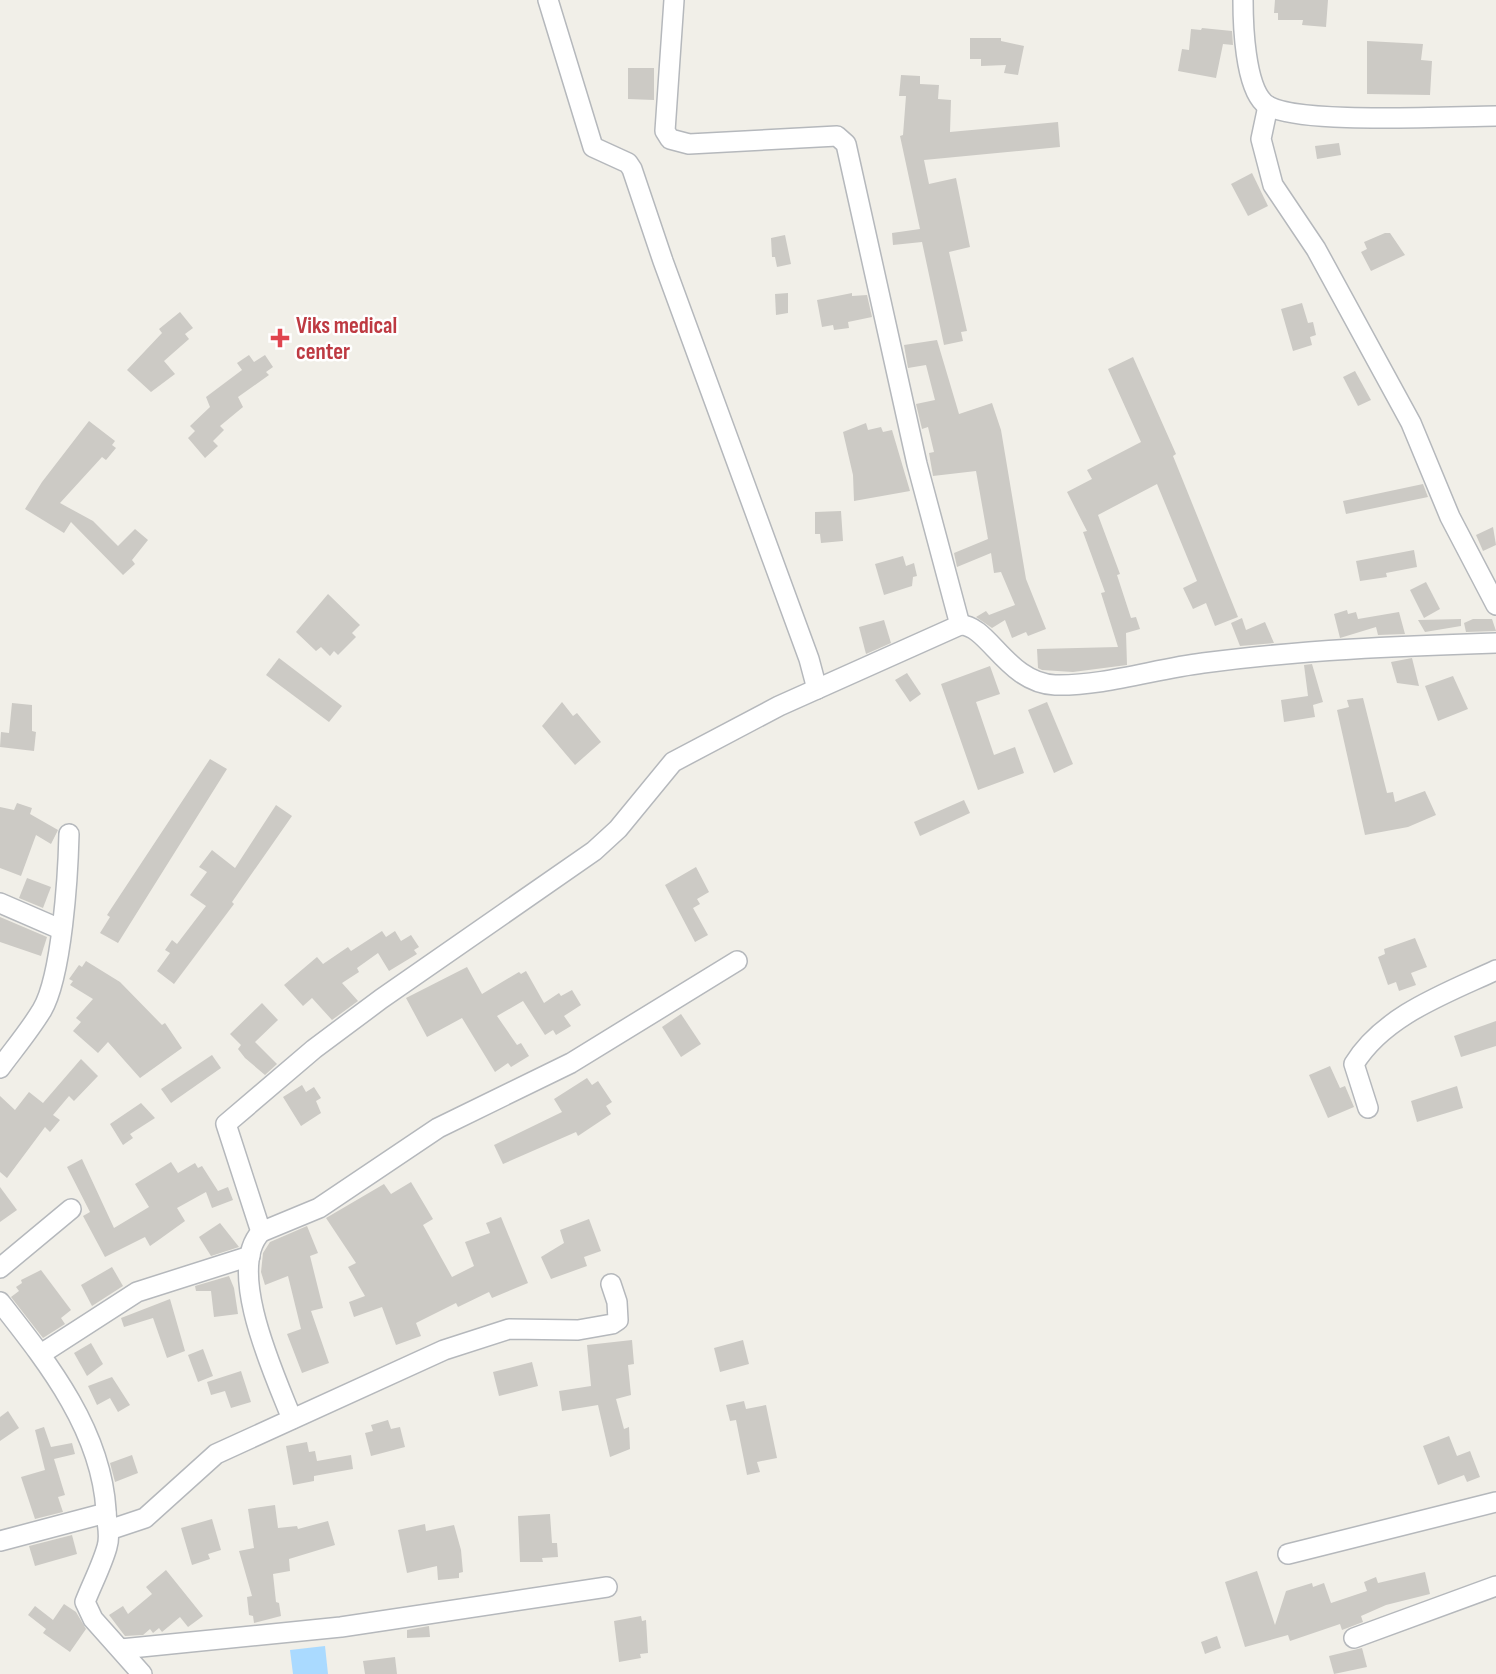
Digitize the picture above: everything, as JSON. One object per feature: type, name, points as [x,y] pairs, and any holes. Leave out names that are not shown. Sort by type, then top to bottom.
[{"type":"street","points":[[548,0],[593,147],[628,163],[632,169],[663,261],[810,659],[817,689]]},
{"type":"street","points":[[674,0],[665,131],[670,139],[689,144],[837,136],[846,144],[917,464],[960,625]]},
{"type":"street","points":[[1243,0],[1243,27],[1253,83],[1268,106],[1283,113],[1321,117],[1496,116]]},
{"type":"street","points":[[1268,106],[1261,139],[1273,185],[1316,249],[1411,423],[1450,517],[1496,605]]},
{"type":"street","points":[[261,1232],[226,1127],[227,1123],[314,1049],[381,999],[594,851],[618,829],[673,762],[817,689],[960,625],[971,626],[1016,670],[1038,682],[1052,685],[1096,681],[1202,663],[1362,647],[1496,643]]},
{"type":"street","points":[[0,1068],[42,1009],[50,990],[68,881],[69,834]]},
{"type":"street","points":[[0,903],[60,929]]},
{"type":"street","points":[[292,1419],[261,1340],[250,1289],[250,1256],[253,1241],[261,1232],[319,1208],[438,1128],[571,1063],[737,961]]},
{"type":"street","points":[[1368,1108],[1354,1063],[1366,1044],[1422,1005],[1496,971]]},
{"type":"street","points":[[0,1268],[71,1209]]},
{"type":"street","points":[[41,1354],[137,1292],[250,1256]]},
{"type":"street","points":[[0,1541],[107,1521],[145,1518],[216,1454],[464,1342],[509,1329],[578,1330],[612,1324],[618,1320],[619,1312],[611,1284]]},
{"type":"street","points":[[0,1302],[41,1354],[68,1395],[86,1433],[106,1499],[107,1546],[85,1602],[93,1619],[142,1674]]},
{"type":"street","points":[[1287,1554],[1496,1502]]},
{"type":"street","points":[[1354,1638],[1496,1586]]},
{"type":"street","points":[[121,1650],[341,1627],[607,1587]]},
{"type":"water","points":[[325,1646],[328,1674],[293,1674],[290,1650]]},
{"type":"building","points":[[1275,0],[1328,0],[1326,27],[1302,25],[1303,20],[1278,20],[1278,13],[1274,13]]},
{"type":"building","points":[[1191,29],[1232,31],[1233,45],[1223,44],[1216,78],[1178,71],[1182,49],[1189,50]]},
{"type":"building","points":[[970,38],[1001,38],[1001,41],[1024,46],[1018,75],[1004,73],[1006,65],[981,66],[981,59],[970,59]]},
{"type":"building","points":[[1367,41],[1423,44],[1421,60],[1432,61],[1430,95],[1367,94]]},
{"type":"building","points":[[628,68],[654,68],[654,100],[628,99]]},
{"type":"building","points":[[901,75],[920,76],[920,84],[939,85],[938,99],[951,100],[950,132],[1058,122],[1060,147],[924,160],[929,184],[956,178],[970,247],[949,252],[967,331],[961,332],[963,341],[944,345],[922,242],[893,245],[892,233],[920,229],[900,136],[903,135],[906,96],[899,96]]},
{"type":"building","points":[[1339,143],[1341,155],[1317,159],[1315,146]]},
{"type":"building","points":[[1252,173],[1268,206],[1248,216],[1231,184]]},
{"type":"building","points":[[1390,233],[1405,255],[1371,271],[1361,252],[1367,249],[1364,242]]},
{"type":"building","points":[[785,235],[791,264],[777,267],[775,257],[772,257],[771,238]]},
{"type":"building","points":[[788,293],[788,313],[776,315],[775,294]]},
{"type":"building","points":[[852,293],[852,296],[867,295],[872,317],[848,322],[849,328],[834,330],[833,325],[822,327],[817,300]]},
{"type":"building","points":[[1302,303],[1308,323],[1313,322],[1316,335],[1310,337],[1312,345],[1293,351],[1281,309]]},
{"type":"building","points":[[180,312],[193,328],[185,334],[189,339],[164,361],[175,374],[151,392],[127,370],[162,333],[159,329]]},
{"type":"building","points":[[937,340],[959,414],[992,403],[1001,430],[1026,579],[1046,629],[1028,636],[1026,632],[1012,638],[1005,620],[992,628],[976,617],[986,611],[989,615],[1015,605],[1001,572],[994,573],[991,553],[957,567],[954,553],[988,539],[976,471],[933,476],[929,453],[934,452],[928,427],[922,429],[916,404],[935,400],[926,365],[908,368],[904,345]]},
{"type":"building","points":[[249,355],[254,362],[265,355],[273,367],[266,372],[269,375],[238,397],[243,407],[220,426],[224,430],[213,441],[218,446],[205,458],[188,438],[195,431],[190,426],[210,407],[206,397],[242,370],[237,363]]},
{"type":"building","points":[[1133,357],[1176,454],[1173,456],[1238,617],[1215,626],[1206,603],[1193,609],[1183,588],[1197,581],[1157,484],[1098,515],[1120,574],[1117,575],[1131,618],[1136,617],[1140,629],[1126,633],[1127,665],[1073,672],[1042,670],[1038,668],[1037,649],[1118,647],[1101,593],[1105,592],[1083,532],[1087,531],[1067,492],[1092,479],[1087,470],[1141,442],[1108,369]]},
{"type":"building","points":[[1355,371],[1371,400],[1358,406],[1343,377]]},
{"type":"building","points":[[89,421],[115,441],[112,445],[116,448],[106,460],[102,457],[60,503],[93,521],[118,546],[135,529],[148,540],[132,560],[135,564],[123,575],[71,522],[64,533],[25,509],[42,482]]},
{"type":"building","points":[[866,423],[868,430],[881,427],[883,432],[892,430],[910,491],[854,501],[853,475],[843,432]]},
{"type":"building","points":[[1423,484],[1428,497],[1346,514],[1343,501]]},
{"type":"building","points":[[841,511],[843,541],[821,543],[820,534],[815,534],[815,512]]},
{"type":"building","points":[[1493,527],[1496,545],[1483,551],[1476,535]]},
{"type":"building","points":[[1414,550],[1417,567],[1386,573],[1387,577],[1360,581],[1356,561]]},
{"type":"building","points":[[903,556],[906,566],[914,563],[917,576],[913,577],[912,586],[884,595],[875,564]]},
{"type":"building","points":[[1426,582],[1440,609],[1424,618],[1410,590]]},
{"type":"building","points":[[328,594],[360,625],[352,633],[356,637],[338,655],[334,651],[330,656],[321,647],[316,651],[296,632]]},
{"type":"building","points":[[1347,610],[1348,614],[1356,612],[1358,619],[1399,612],[1405,634],[1378,635],[1376,627],[1340,638],[1334,614]]},
{"type":"building","points":[[1242,618],[1246,630],[1265,622],[1274,643],[1240,646],[1231,623]]},
{"type":"building","points":[[1461,619],[1461,626],[1425,632],[1418,620]]},
{"type":"building","points":[[1473,619],[1492,619],[1496,631],[1466,632],[1464,623]]},
{"type":"building","points":[[884,620],[891,643],[866,654],[859,627]]},
{"type":"building","points":[[279,658],[342,706],[329,722],[266,675]]},
{"type":"building","points":[[1412,658],[1419,686],[1397,683],[1391,662]]},
{"type":"building","points":[[1312,664],[1323,702],[1313,705],[1315,717],[1284,722],[1281,700],[1308,696],[1304,665]]},
{"type":"building","points":[[990,666],[1000,694],[976,702],[994,755],[1015,747],[1024,773],[978,790],[941,684]]},
{"type":"building","points":[[907,673],[921,694],[910,702],[895,680]]},
{"type":"building","points":[[1453,676],[1468,709],[1438,721],[1425,686]]},
{"type":"building","points":[[1363,698],[1387,793],[1393,792],[1395,802],[1425,791],[1436,815],[1408,827],[1365,835],[1337,710],[1349,707],[1347,700]]},
{"type":"building","points":[[562,702],[573,716],[577,713],[601,742],[575,765],[542,726]]},
{"type":"building","points":[[1047,702],[1073,764],[1054,773],[1028,710]]},
{"type":"building","points":[[12,703],[32,705],[32,731],[36,732],[34,751],[0,747],[1,732],[9,733]]},
{"type":"building","points":[[210,759],[227,769],[118,943],[100,933],[110,917],[107,915]]},
{"type":"building","points":[[964,800],[970,813],[920,836],[914,822]]},
{"type":"building","points":[[17,803],[32,808],[30,814],[58,830],[51,844],[36,835],[21,876],[0,868],[0,807],[14,810]]},
{"type":"building","points":[[276,805],[292,816],[232,902],[234,904],[174,984],[157,971],[170,953],[165,950],[172,940],[177,944],[206,906],[190,895],[207,872],[199,867],[212,850],[235,868]]},
{"type":"building","points":[[696,867],[709,892],[697,899],[700,904],[693,908],[708,935],[695,942],[665,885]]},
{"type":"building","points":[[27,878],[51,887],[43,908],[19,898]]},
{"type":"building","points":[[0,917],[47,937],[41,956],[0,942]]},
{"type":"building","points":[[382,931],[386,937],[395,931],[401,941],[411,935],[419,947],[414,950],[417,954],[389,971],[378,953],[357,968],[359,972],[342,983],[358,1001],[332,1020],[312,998],[303,1006],[284,985],[317,957],[323,964],[348,947],[351,951]]},
{"type":"building","points":[[1415,938],[1427,967],[1411,973],[1416,985],[1399,991],[1396,982],[1388,985],[1378,957],[1385,954],[1384,949]]},
{"type":"building","points":[[86,961],[120,982],[162,1025],[165,1023],[182,1048],[140,1078],[108,1042],[98,1053],[73,1031],[81,1022],[76,1018],[93,999],[70,985],[73,981],[69,979],[79,965],[82,967]]},
{"type":"building","points":[[467,967],[482,994],[519,972],[521,974],[526,971],[544,1003],[559,993],[561,996],[572,990],[581,1005],[564,1016],[571,1026],[556,1035],[553,1030],[545,1035],[523,1001],[497,1016],[517,1045],[521,1043],[529,1056],[511,1067],[508,1063],[495,1072],[462,1018],[427,1037],[406,998]]},
{"type":"building","points":[[262,1003],[278,1020],[255,1042],[277,1064],[265,1075],[245,1058],[238,1049],[241,1045],[230,1034]]},
{"type":"building","points":[[681,1014],[701,1044],[681,1057],[662,1027]]},
{"type":"building","points":[[1496,1021],[1496,1046],[1461,1057],[1454,1036]]},
{"type":"building","points":[[212,1055],[221,1068],[171,1103],[161,1089]]},
{"type":"building","points":[[81,1059],[98,1076],[74,1101],[69,1096],[53,1115],[60,1120],[50,1132],[45,1127],[7,1178],[0,1172],[0,1096],[15,1110],[29,1092],[43,1103]]},
{"type":"building","points":[[1330,1066],[1340,1088],[1345,1086],[1354,1107],[1328,1118],[1309,1075]]},
{"type":"building","points":[[587,1078],[592,1085],[598,1081],[612,1102],[606,1106],[611,1114],[578,1136],[576,1132],[503,1164],[494,1145],[562,1112],[554,1099]]},
{"type":"building","points":[[302,1085],[306,1092],[314,1087],[321,1098],[316,1101],[321,1113],[301,1126],[283,1097]]},
{"type":"building","points":[[1457,1086],[1463,1108],[1417,1122],[1411,1101]]},
{"type":"building","points":[[141,1103],[155,1118],[130,1134],[133,1138],[123,1145],[110,1124]]},
{"type":"building","points":[[82,1159],[114,1228],[149,1207],[135,1184],[171,1162],[178,1173],[195,1163],[198,1168],[202,1166],[218,1191],[228,1187],[233,1200],[212,1208],[206,1192],[177,1208],[185,1221],[150,1246],[145,1237],[105,1257],[83,1216],[90,1212],[67,1167]]},
{"type":"building","points":[[411,1182],[433,1219],[423,1225],[452,1277],[474,1266],[465,1242],[490,1233],[486,1223],[501,1217],[528,1283],[492,1298],[489,1292],[458,1307],[456,1303],[416,1323],[421,1336],[396,1345],[382,1307],[354,1317],[349,1302],[365,1296],[348,1267],[356,1263],[326,1218],[384,1184],[391,1194]]},
{"type":"building","points":[[0,1187],[17,1210],[0,1222]]},
{"type":"building","points":[[589,1219],[601,1251],[584,1257],[587,1266],[551,1279],[541,1257],[564,1243],[560,1230]]},
{"type":"building","points":[[220,1223],[239,1247],[211,1256],[199,1237]]},
{"type":"building","points":[[307,1226],[318,1253],[310,1256],[323,1308],[311,1311],[329,1363],[302,1373],[287,1334],[301,1329],[288,1276],[265,1285],[261,1272],[263,1253],[270,1242]]},
{"type":"building","points":[[112,1267],[123,1286],[92,1306],[81,1285]]},
{"type":"building","points":[[41,1270],[71,1310],[61,1318],[65,1324],[43,1338],[11,1297],[19,1291],[16,1287],[22,1283],[21,1280]]},
{"type":"building","points":[[229,1276],[238,1314],[214,1317],[211,1291],[196,1291],[195,1286]]},
{"type":"building","points":[[170,1299],[185,1351],[167,1358],[153,1318],[124,1327],[121,1318]]},
{"type":"building","points":[[632,1340],[634,1364],[628,1365],[631,1395],[616,1399],[624,1429],[629,1427],[630,1449],[610,1457],[598,1405],[562,1411],[559,1391],[591,1386],[587,1345]]},
{"type":"building","points":[[743,1340],[749,1364],[720,1372],[714,1348]]},
{"type":"building","points":[[91,1343],[103,1364],[87,1376],[74,1353]]},
{"type":"building","points":[[203,1349],[213,1376],[198,1382],[188,1355]]},
{"type":"building","points":[[532,1362],[538,1386],[499,1396],[493,1372]]},
{"type":"building","points":[[241,1371],[251,1402],[231,1408],[225,1391],[211,1395],[207,1382]]},
{"type":"building","points":[[112,1377],[130,1405],[118,1412],[110,1398],[97,1405],[88,1386]]},
{"type":"building","points":[[744,1401],[746,1409],[766,1405],[777,1458],[757,1462],[760,1472],[747,1475],[736,1420],[730,1421],[726,1405]]},
{"type":"building","points":[[8,1411],[19,1428],[0,1441],[0,1417]]},
{"type":"building","points":[[388,1420],[391,1429],[400,1427],[405,1447],[371,1456],[365,1433],[373,1431],[371,1425]]},
{"type":"building","points":[[44,1427],[51,1447],[72,1443],[75,1454],[54,1459],[65,1495],[58,1497],[63,1512],[35,1519],[21,1477],[45,1470],[35,1430]]},
{"type":"building","points":[[1449,1436],[1457,1456],[1470,1451],[1480,1477],[1467,1482],[1464,1475],[1438,1485],[1423,1446]]},
{"type":"building","points":[[307,1442],[309,1452],[315,1451],[317,1461],[351,1455],[353,1469],[314,1476],[314,1481],[293,1485],[286,1446]]},
{"type":"building","points":[[132,1455],[138,1473],[115,1482],[110,1463]]},
{"type":"building","points":[[275,1505],[278,1528],[297,1526],[298,1529],[328,1521],[335,1545],[289,1559],[290,1571],[273,1574],[276,1602],[279,1603],[281,1616],[254,1623],[253,1616],[249,1615],[247,1597],[252,1596],[239,1551],[254,1548],[248,1509]]},
{"type":"building","points":[[550,1514],[552,1543],[557,1543],[558,1557],[542,1558],[543,1562],[520,1562],[518,1516]]},
{"type":"building","points":[[212,1519],[221,1550],[208,1554],[210,1559],[192,1565],[181,1528]]},
{"type":"building","points":[[425,1524],[426,1531],[454,1525],[461,1550],[463,1572],[459,1573],[459,1578],[438,1580],[437,1566],[407,1573],[398,1530]]},
{"type":"building","points":[[72,1535],[77,1554],[35,1566],[29,1546]]},
{"type":"building","points":[[166,1570],[203,1616],[188,1627],[180,1617],[162,1632],[159,1628],[153,1633],[150,1629],[143,1635],[125,1636],[109,1615],[123,1606],[128,1614],[152,1594],[146,1587]]},
{"type":"building","points":[[1257,1571],[1275,1625],[1286,1591],[1312,1583],[1313,1587],[1324,1583],[1331,1603],[1367,1591],[1364,1582],[1376,1577],[1378,1583],[1425,1572],[1430,1594],[1386,1605],[1361,1616],[1363,1622],[1342,1630],[1340,1624],[1290,1641],[1288,1635],[1245,1647],[1225,1582]]},
{"type":"building","points":[[64,1604],[76,1612],[86,1629],[70,1652],[43,1633],[46,1629],[28,1615],[35,1606],[53,1620]]},
{"type":"building","points":[[641,1616],[642,1621],[646,1620],[648,1653],[640,1654],[641,1658],[619,1662],[614,1621]]},
{"type":"building","points":[[429,1626],[430,1637],[407,1638],[407,1630]]},
{"type":"building","points":[[1217,1636],[1221,1648],[1205,1654],[1201,1642]]},
{"type":"building","points":[[1362,1648],[1367,1667],[1334,1674],[1329,1656]]},
{"type":"building","points":[[395,1657],[397,1674],[365,1674],[363,1661]]},
{"type":"place","name":"Viks medical center","points":[[280,338]]}]
